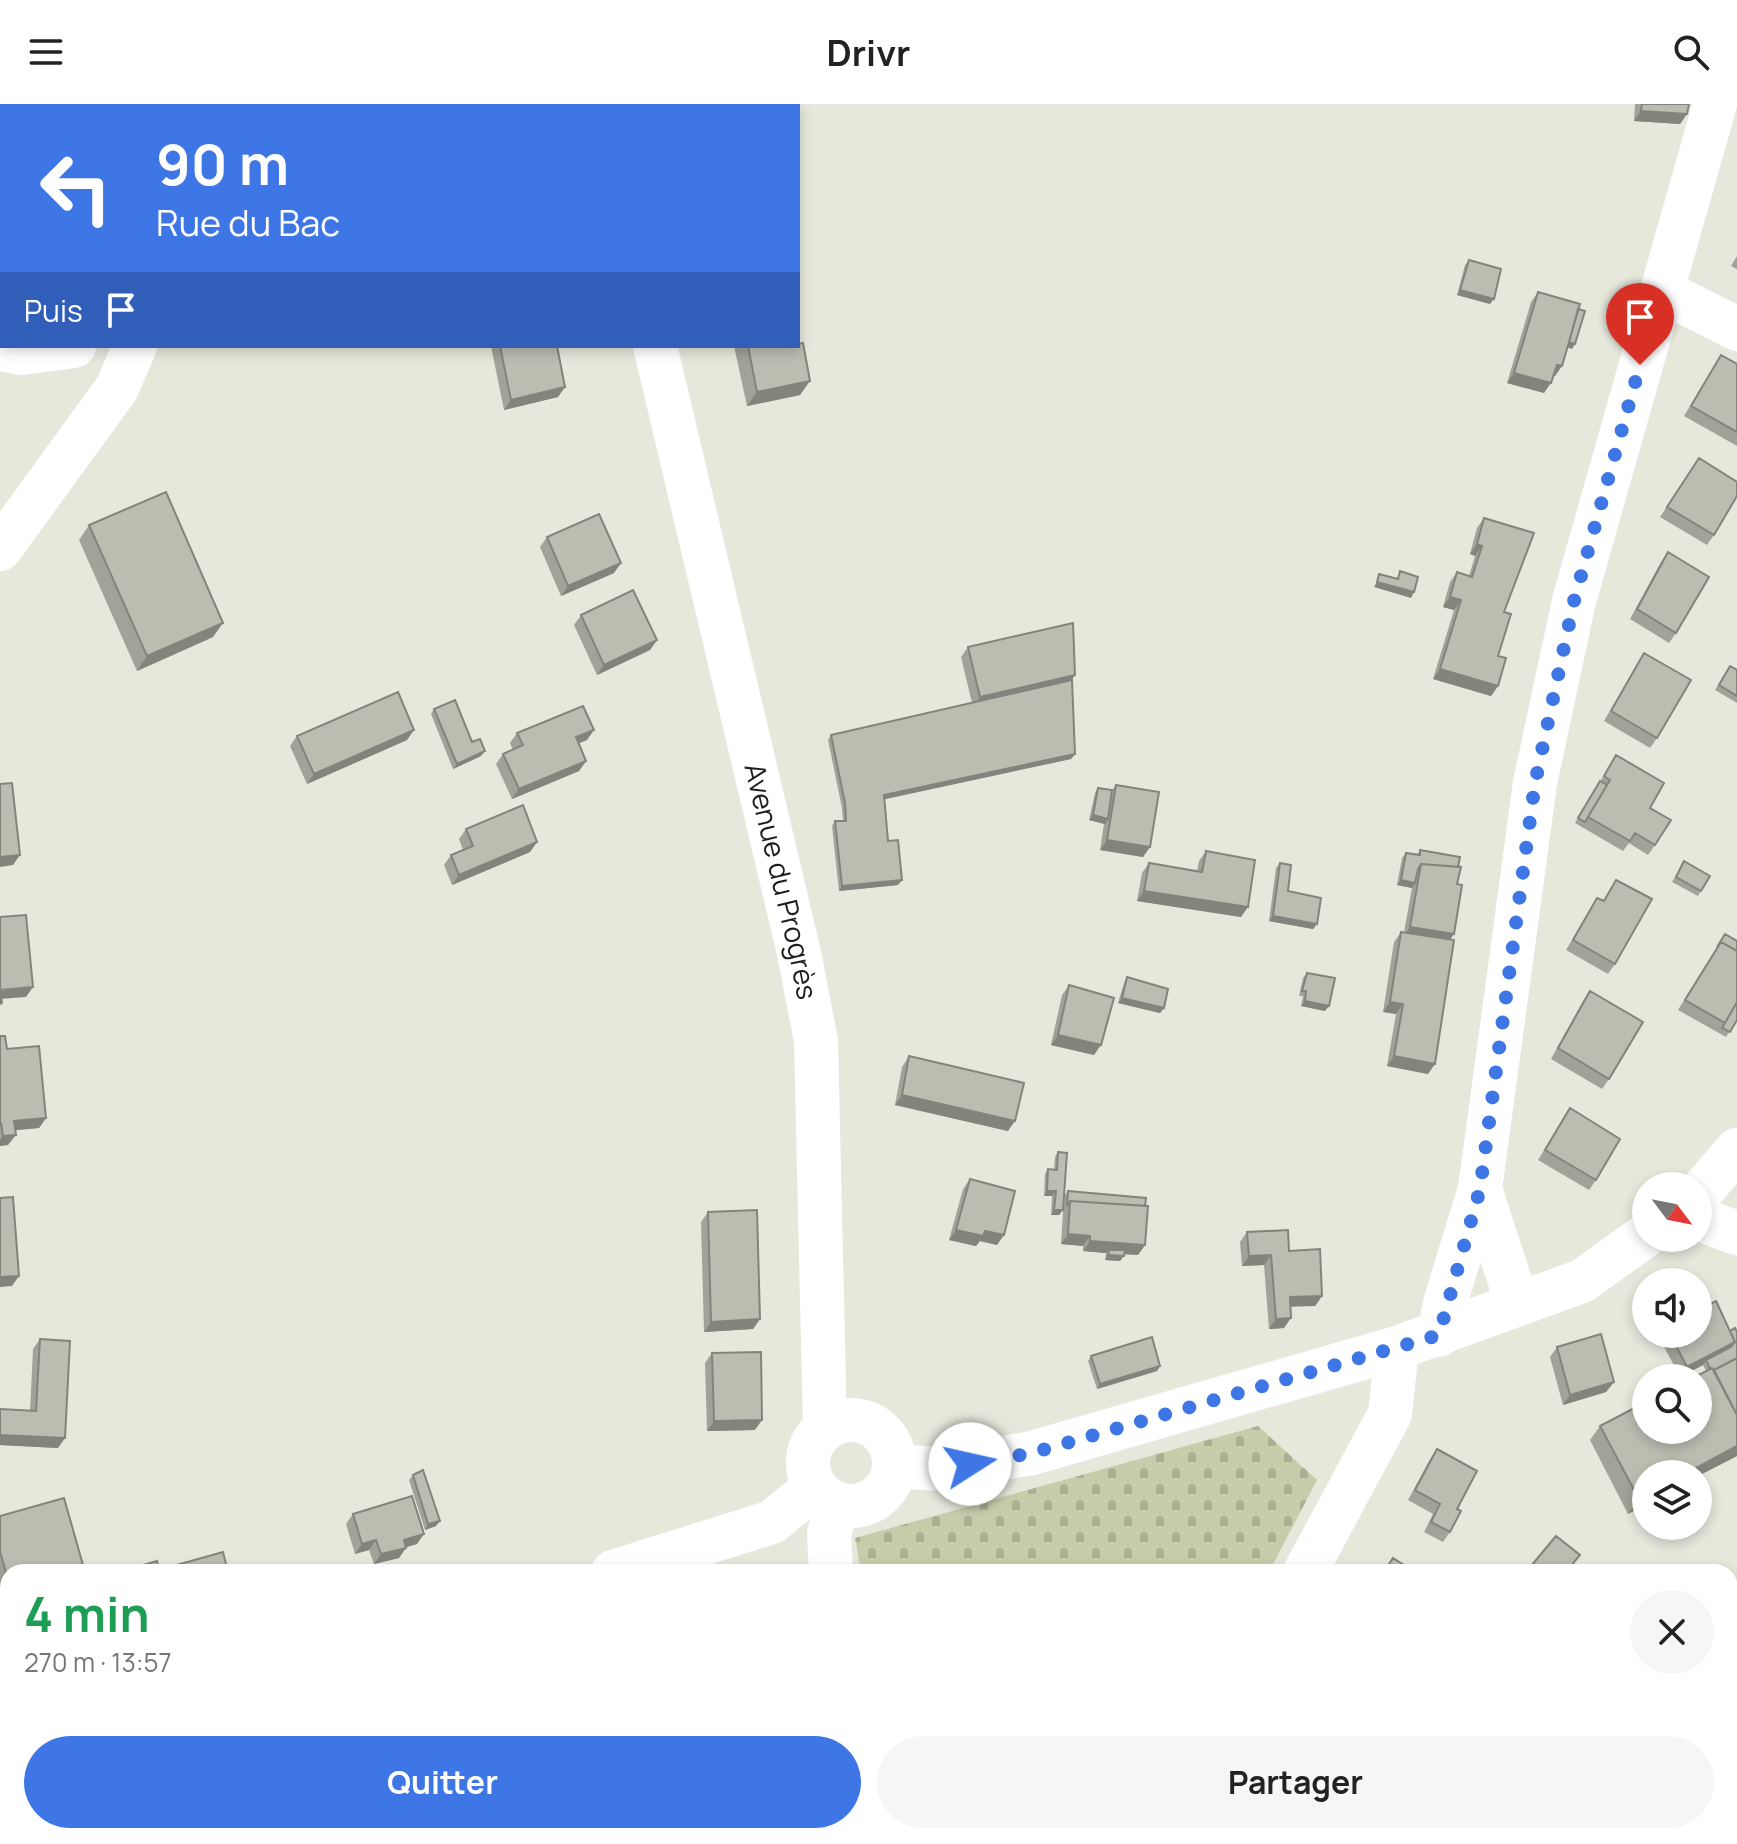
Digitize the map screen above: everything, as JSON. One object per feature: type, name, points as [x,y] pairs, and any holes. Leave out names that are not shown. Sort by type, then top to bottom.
[{"type":"street","points":[[1439,1335],[1480,1189],[1535,783],[1574,601],[1715,104]]},
{"type":"street","points":[[1664,292],[1737,329]]},
{"type":"street","points":[[0,349],[22,353],[59,348]]},
{"type":"street","points":[[0,549],[117,388],[134,348]]},
{"type":"street","name":"Avenue du Progrès","points":[[655,348],[799,953],[816,1041],[825,1429]]},
{"type":"street","points":[[1712,1179],[1737,1150]]},
{"type":"street","points":[[1480,1189],[1517,1303]]},
{"type":"street","points":[[1712,1224],[1737,1233]]},
{"type":"street","points":[[894,1466],[939,1469],[1032,1453],[1397,1348],[1582,1281],[1632,1245]]},
{"type":"street","points":[[1309,1564],[1390,1414],[1397,1348]]},
{"type":"street","points":[[838,1422],[865,1422],[887,1439],[894,1466],[885,1490],[875,1498],[852,1506],[827,1495],[810,1475],[810,1450],[825,1429],[838,1422]]},
{"type":"street","points":[[638,1564],[772,1522],[827,1495]]},
{"type":"street","points":[[827,1495],[831,1564]]},
{"type":"green space","points":[[1258,1426],[1317,1480],[1273,1564],[860,1564],[855,1538]]},
{"type":"building","points":[[1642,104],[1689,104],[1687,114],[1641,111]]},
{"type":"building","points":[[1469,260],[1501,269],[1494,299],[1460,290]]},
{"type":"building","points":[[1538,292],[1580,304],[1562,366],[1557,365],[1551,383],[1514,373]]},
{"type":"building","points":[[1578,309],[1585,311],[1575,344],[1569,342]]},
{"type":"building","points":[[803,343],[810,381],[757,392],[748,348],[800,348]]},
{"type":"building","points":[[500,348],[557,348],[565,387],[511,400]]},
{"type":"building","points":[[1721,355],[1737,364],[1737,432],[1691,406]]},
{"type":"building","points":[[1699,458],[1737,482],[1737,496],[1714,535],[1667,507]]},
{"type":"building","points":[[166,492],[223,623],[147,656],[89,525]]},
{"type":"building","points":[[599,514],[621,563],[568,586],[547,537]]},
{"type":"building","points":[[1484,518],[1534,533],[1504,612],[1511,614],[1498,656],[1506,658],[1498,686],[1440,669],[1461,600],[1450,597],[1457,572],[1472,577],[1482,546],[1477,544]]},
{"type":"building","points":[[1668,552],[1709,577],[1676,633],[1637,609]]},
{"type":"building","points":[[1400,571],[1418,577],[1414,592],[1377,582],[1379,574],[1398,579]]},
{"type":"building","points":[[633,590],[657,640],[604,665],[581,615]]},
{"type":"building","points":[[1073,623],[1075,675],[980,697],[968,647]]},
{"type":"building","points":[[1644,653],[1691,680],[1657,738],[1611,711]]},
{"type":"building","points":[[1730,666],[1737,670],[1737,696],[1719,685]]},
{"type":"building","points":[[1072,680],[1075,754],[884,795],[888,841],[898,840],[902,880],[842,886],[835,821],[846,821],[845,803],[831,735]]},
{"type":"building","points":[[398,692],[414,730],[314,774],[297,736]]},
{"type":"building","points":[[455,700],[472,742],[480,739],[485,751],[457,764],[434,709]]},
{"type":"building","points":[[583,706],[594,730],[576,737],[586,761],[519,789],[503,754],[523,745],[517,733]]},
{"type":"building","points":[[1616,755],[1664,783],[1650,808],[1671,820],[1655,845],[1635,833],[1630,841],[1588,817],[1610,780],[1604,776]]},
{"type":"building","points":[[1600,781],[1607,785],[1585,822],[1578,818]]},
{"type":"building","points":[[12,783],[20,855],[0,857],[0,784]]},
{"type":"building","points":[[1116,785],[1159,792],[1150,847],[1107,840]]},
{"type":"building","points":[[1098,788],[1112,790],[1108,819],[1093,815]]},
{"type":"building","points":[[523,805],[537,842],[459,875],[451,855],[473,846],[466,829]]},
{"type":"building","points":[[1420,850],[1460,857],[1458,867],[1421,864],[1415,883],[1401,880],[1406,853],[1420,855]]},
{"type":"building","points":[[1206,851],[1255,860],[1248,907],[1144,891],[1149,863],[1202,872]]},
{"type":"building","points":[[1684,861],[1710,876],[1701,891],[1676,877]]},
{"type":"building","points":[[1280,863],[1291,865],[1288,891],[1321,898],[1317,924],[1273,916]]},
{"type":"building","points":[[1421,864],[1461,867],[1457,884],[1462,885],[1454,934],[1410,927]]},
{"type":"building","points":[[1616,880],[1652,899],[1615,964],[1573,940],[1597,898],[1604,901]]},
{"type":"building","points":[[26,915],[33,987],[0,990],[0,917]]},
{"type":"building","points":[[1401,932],[1454,940],[1435,1064],[1394,1056],[1403,1004],[1390,1002]]},
{"type":"building","points":[[1725,934],[1737,941],[1737,951],[1721,942],[1717,947]]},
{"type":"building","points":[[1721,942],[1737,951],[1737,1002],[1725,1023],[1685,1000]]},
{"type":"building","points":[[1307,973],[1335,978],[1329,1006],[1305,1001],[1306,991],[1302,991]]},
{"type":"building","points":[[1127,977],[1168,989],[1164,1008],[1122,998]]},
{"type":"building","points":[[1069,985],[1114,998],[1101,1045],[1058,1035]]},
{"type":"building","points":[[1590,991],[1643,1022],[1609,1079],[1558,1048]]},
{"type":"building","points":[[1737,1002],[1737,1020],[1730,1032],[1722,1028]]},
{"type":"building","points":[[0,1036],[5,1036],[7,1049],[39,1046],[46,1118],[14,1121],[16,1135],[3,1136],[0,1123]]},
{"type":"building","points":[[909,1056],[1024,1083],[1015,1121],[902,1095]]},
{"type":"building","points":[[1570,1108],[1620,1139],[1596,1180],[1545,1150]]},
{"type":"building","points":[[1058,1152],[1067,1153],[1063,1210],[1054,1210],[1056,1191],[1047,1191],[1048,1169],[1057,1170]]},
{"type":"building","points":[[970,1179],[1015,1191],[1004,1235],[985,1231],[983,1236],[956,1230]]},
{"type":"building","points":[[1068,1191],[1146,1198],[1145,1206],[1070,1201],[1067,1206]]},
{"type":"building","points":[[13,1197],[19,1276],[0,1277],[0,1198]]},
{"type":"building","points":[[1070,1201],[1148,1206],[1145,1245],[1090,1241],[1090,1236],[1068,1234]]},
{"type":"building","points":[[757,1210],[760,1319],[711,1322],[708,1212]]},
{"type":"building","points":[[1288,1230],[1289,1251],[1320,1249],[1322,1296],[1290,1297],[1291,1318],[1276,1319],[1271,1255],[1249,1256],[1247,1232]]},
{"type":"building","points":[[1109,1250],[1125,1250],[1124,1256],[1108,1255]]},
{"type":"building","points":[[1716,1301],[1735,1342],[1693,1364],[1685,1364],[1677,1348],[1712,1348],[1712,1303]]},
{"type":"building","points":[[1735,1328],[1737,1332],[1737,1358],[1714,1370],[1706,1360],[1731,1347],[1735,1342],[1730,1331]]},
{"type":"building","points":[[1601,1334],[1614,1382],[1570,1395],[1557,1347]]},
{"type":"building","points":[[1152,1337],[1160,1366],[1100,1384],[1091,1356]]},
{"type":"building","points":[[40,1339],[70,1341],[65,1438],[0,1435],[0,1409],[36,1411]]},
{"type":"building","points":[[761,1352],[762,1420],[714,1421],[712,1353]]},
{"type":"building","points":[[1737,1358],[1737,1415],[1714,1370]]},
{"type":"building","points":[[1712,1368],[1737,1415],[1737,1446],[1711,1460],[1632,1460],[1632,1486],[1600,1426],[1632,1409],[1632,1444],[1712,1444]]},
{"type":"building","points":[[1437,1449],[1477,1471],[1457,1509],[1461,1511],[1450,1532],[1431,1522],[1440,1504],[1415,1490]]},
{"type":"building","points":[[423,1470],[440,1521],[428,1524],[413,1475]]},
{"type":"building","points":[[412,1496],[424,1534],[404,1540],[406,1548],[381,1554],[376,1540],[362,1544],[353,1514]]},
{"type":"building","points":[[64,1498],[83,1564],[4,1564],[0,1552],[0,1516]]},
{"type":"building","points":[[1556,1536],[1580,1555],[1573,1564],[1533,1564]]},
{"type":"building","points":[[223,1552],[226,1564],[180,1564]]},
{"type":"route","points":[[970,1464],[1032,1453],[1439,1335],[1445,1303],[1480,1189],[1535,783],[1574,601],[1640,365]]}]
